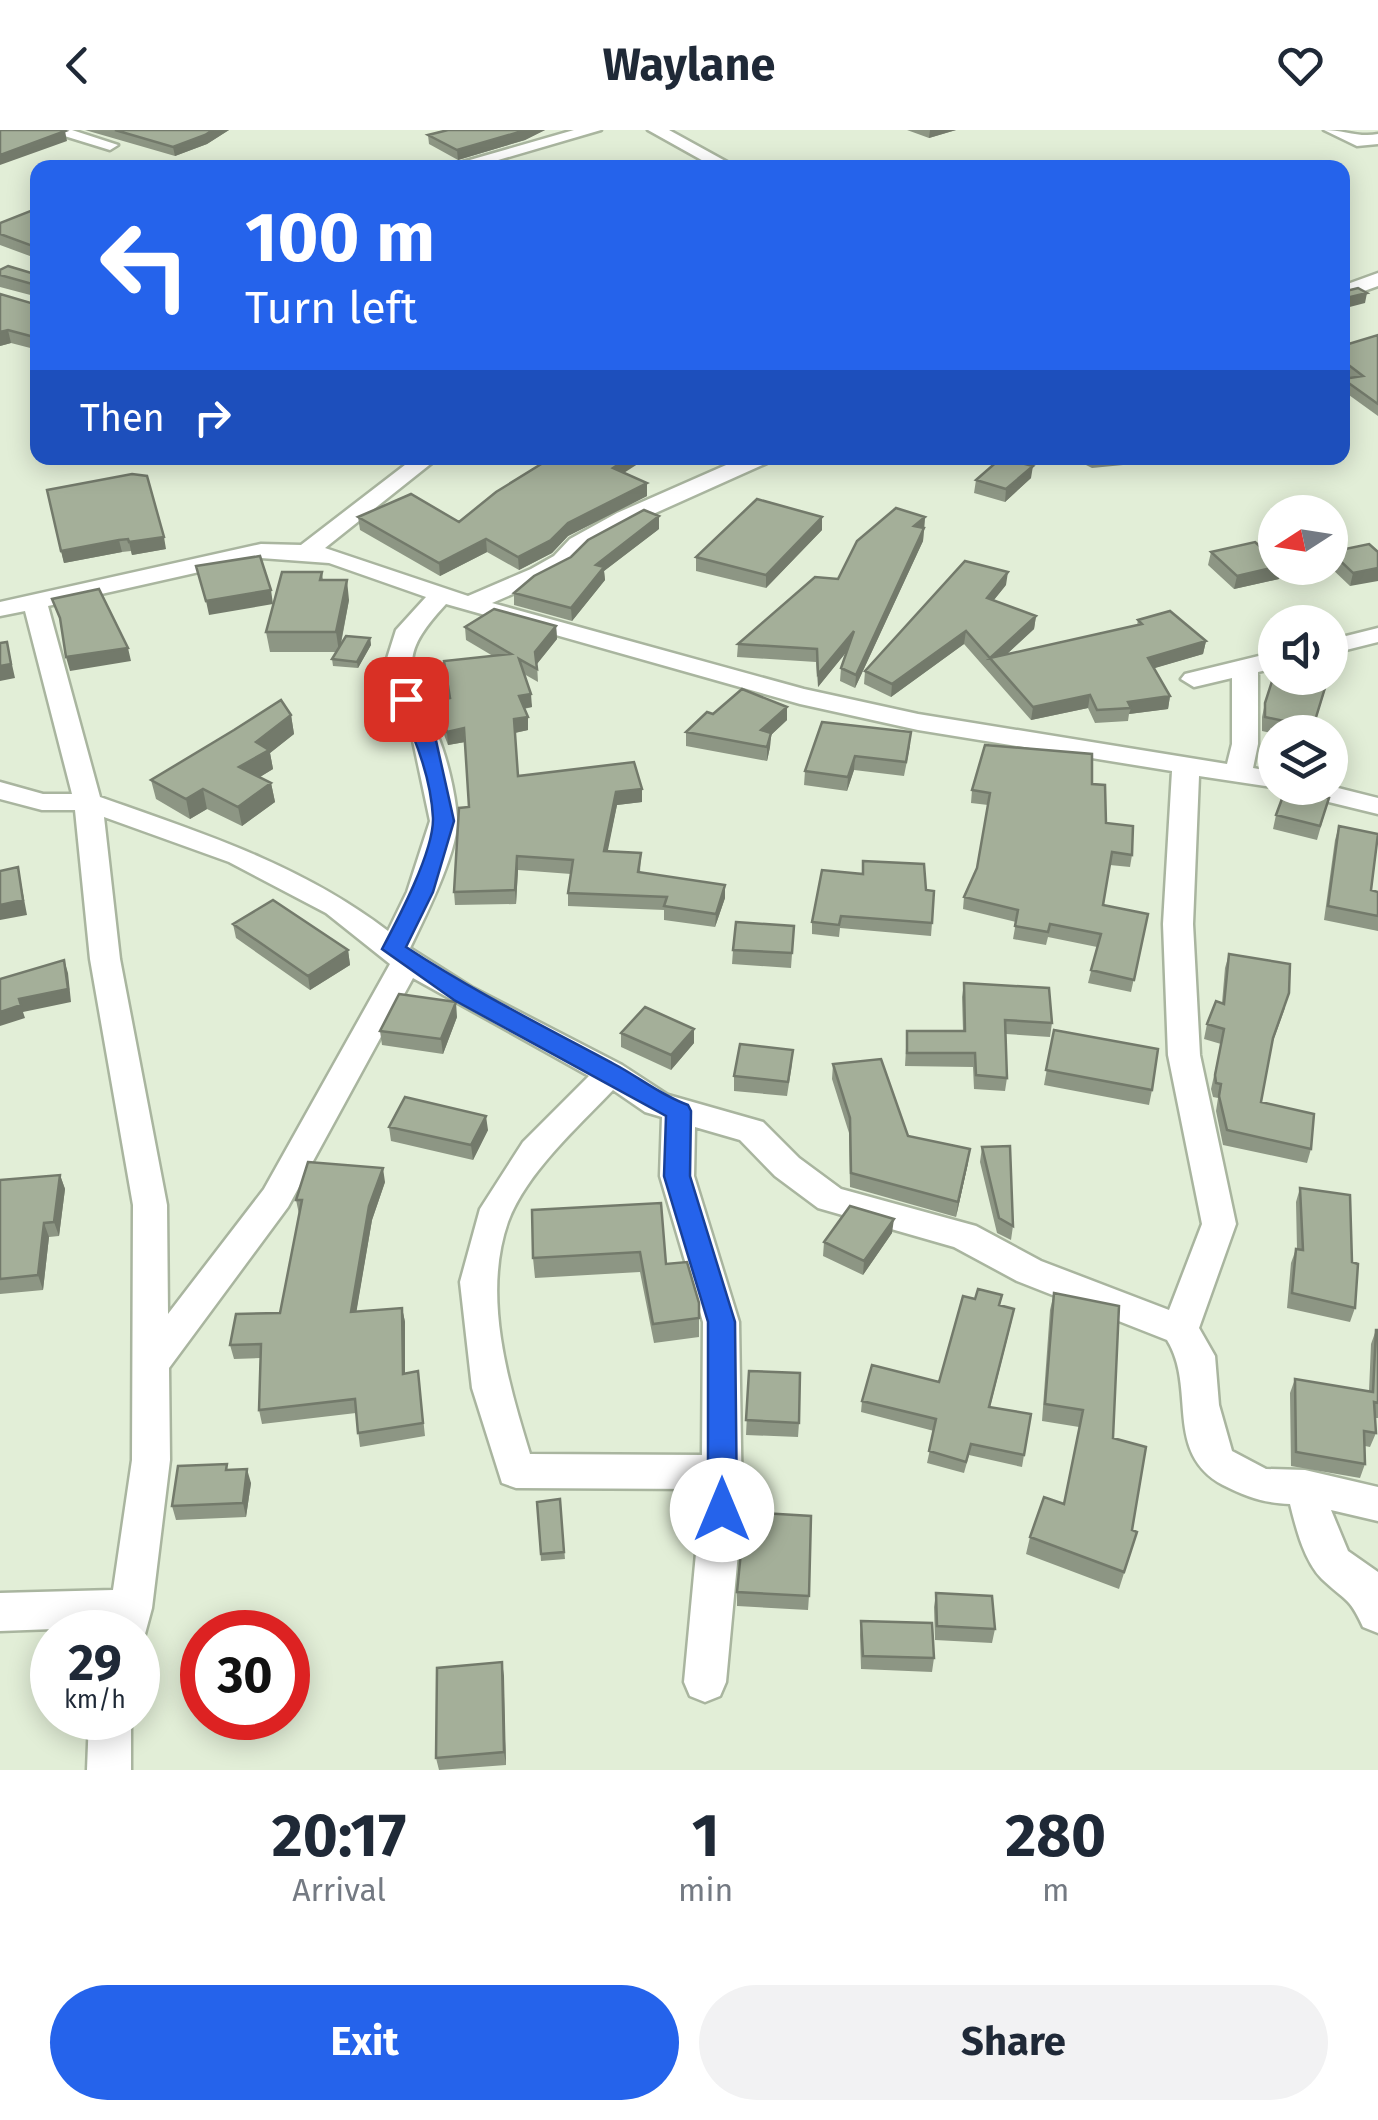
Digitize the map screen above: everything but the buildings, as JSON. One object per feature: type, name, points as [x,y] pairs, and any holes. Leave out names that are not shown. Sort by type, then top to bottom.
[{"type":"street","points":[[53,130],[110,146]]},
{"type":"street","points":[[480,160],[592,130]]},
{"type":"street","points":[[656,130],[714,160]]},
{"type":"street","points":[[1332,130],[1364,142],[1378,140]]},
{"type":"street","points":[[1350,290],[1378,279]]},
{"type":"street","points":[[306,552],[418,465]]},
{"type":"street","points":[[469,604],[539,574],[562,561],[578,544],[625,518],[742,465]]},
{"type":"street","points":[[0,609],[260,551],[306,552],[334,557],[469,604],[800,696],[918,722],[1258,777]]},
{"type":"street","points":[[152,1363],[276,1198],[400,955],[444,821],[425,736],[406,699],[397,668],[408,630],[441,595]]},
{"type":"street","points":[[35,604],[88,802],[105,958],[150,1205],[151,1460],[131,1610]]},
{"type":"street","points":[[1348,642],[1378,635]]},
{"type":"street","points":[[1194,680],[1258,665]]},
{"type":"street","points":[[1238,773],[1245,744],[1246,668]]},
{"type":"street","points":[[1180,1330],[1219,1224],[1184,1056],[1178,924],[1186,815],[1184,766]]},
{"type":"street","points":[[0,790],[42,802],[88,802],[288,878],[336,906],[400,955],[462,994],[611,1073],[658,1104],[751,1131],[787,1167],[830,1199],[964,1236],[1029,1271],[1180,1330],[1197,1356],[1203,1420],[1209,1450],[1218,1463],[1262,1486],[1304,1487],[1378,1504]]},
{"type":"street","points":[[1348,798],[1378,806]]},
{"type":"street","points":[[611,1073],[535,1151],[492,1218],[478,1282],[490,1388],[516,1471],[722,1472]]},
{"type":"street","points":[[679,1111],[677,1176],[721,1322],[722,1510],[705,1682]]},
{"type":"street","points":[[1304,1487],[1316,1532],[1334,1564],[1366,1586],[1378,1614]]},
{"type":"street","points":[[0,1612],[30,1614]]},
{"type":"street","points":[[108,1770],[109,1740]]},
{"type":"route","points":[[406,699],[425,736],[444,821],[422,892],[394,949],[462,994],[611,1073],[658,1104],[679,1111],[677,1176],[721,1322],[722,1510]]}]
